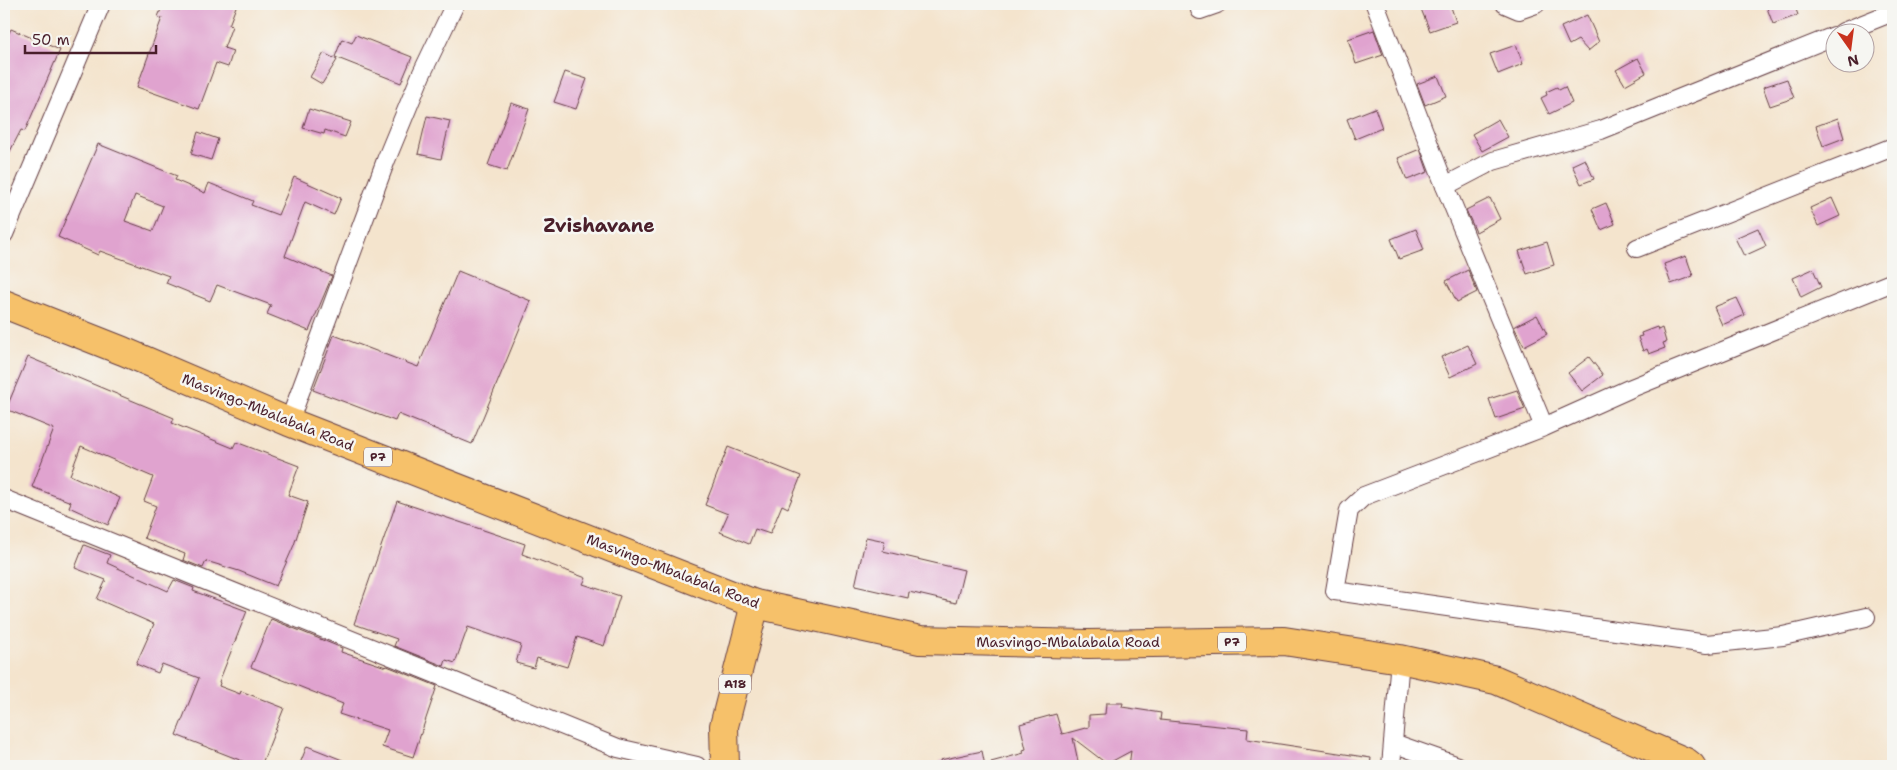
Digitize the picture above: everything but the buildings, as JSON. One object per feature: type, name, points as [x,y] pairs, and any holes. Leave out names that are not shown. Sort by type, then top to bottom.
[{"type":"highway","name":"Masvingo-Mbalabala Road","points":[[4,304],[122,351],[289,422],[754,604],[920,640],[1088,644],[1284,641],[1400,659],[1496,680],[1686,762],[1691,766]]},
{"type":"highway","name":"A18","points":[[725,766],[724,726],[754,604]]},
{"type":"street","points":[[4,234],[101,4]]},
{"type":"street","points":[[289,422],[386,160],[421,75],[455,4]]},
{"type":"street","points":[[1200,10],[1217,4]]},
{"type":"street","points":[[1375,4],[1445,186],[1544,427]]},
{"type":"street","points":[[1505,4],[1519,10],[1536,4]]},
{"type":"street","points":[[1868,22],[1893,12]]},
{"type":"street","points":[[1445,186],[1493,161],[1601,130],[1824,40]]},
{"type":"street","points":[[1637,248],[1893,147]]},
{"type":"street","points":[[1866,617],[1783,636],[1708,644],[1335,591],[1349,510],[1364,496],[1544,427],[1629,389],[1893,282]]},
{"type":"street","points":[[4,499],[618,748],[697,766]]},
{"type":"street","points":[[1391,766],[1400,659]]},
{"type":"street","points":[[1393,743],[1458,766]]},
{"type":"district","name":"Zvishavane","points":[[599,225]]}]
